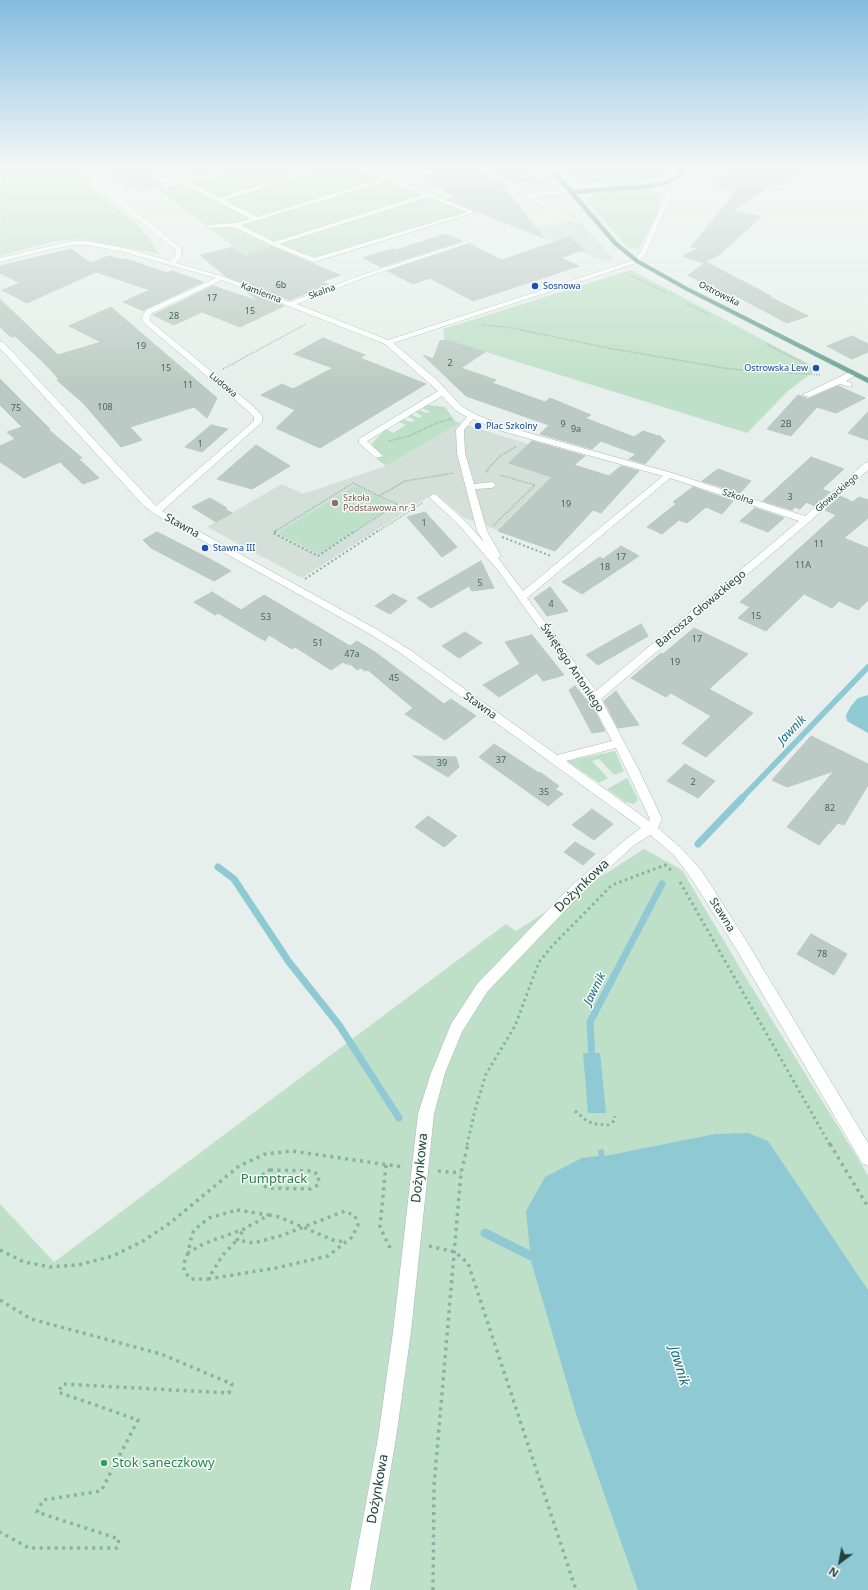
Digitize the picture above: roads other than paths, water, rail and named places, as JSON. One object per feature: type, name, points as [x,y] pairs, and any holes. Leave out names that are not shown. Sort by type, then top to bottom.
[{"type":"main road","name":"Ostrowska","points":[[612,239],[637,261],[868,381]]},
{"type":"street","points":[[167,239],[179,249],[178,256],[172,263]]},
{"type":"street","points":[[263,239],[314,260],[383,239]]},
{"type":"street","points":[[273,244],[288,239]]},
{"type":"street","name":"Skalna","points":[[291,304],[361,277],[474,239]]},
{"type":"street","points":[[388,342],[637,261],[649,239]]},
{"type":"street","name":"Kamienna","points":[[0,260],[72,243],[88,243],[107,246],[222,278],[388,342],[434,382],[458,408],[472,416],[522,434]]},
{"type":"street","name":"Ludowa","points":[[156,511],[258,422],[258,416],[147,322],[146,317],[149,312],[222,278]]},
{"type":"street","name":"Stawna","points":[[0,344],[146,503],[156,511],[406,652],[650,828],[678,852],[696,874],[868,1158]]},
{"type":"street","points":[[806,395],[853,374]]},
{"type":"street","points":[[840,381],[848,385]]},
{"type":"street","points":[[378,455],[362,441],[443,392]]},
{"type":"street","points":[[472,416],[460,430],[459,437],[465,472],[482,531],[493,548],[500,567]]},
{"type":"street","name":"Szkolna","points":[[522,434],[669,476],[806,520]]},
{"type":"street","name":"Głowackiego","points":[[806,520],[868,465]]},
{"type":"street","points":[[522,597],[669,476]]},
{"type":"street","points":[[470,487],[492,485]]},
{"type":"street","name":"Świętego Antoniego","points":[[433,497],[461,522],[500,567],[595,698],[656,819],[655,824],[650,828]]},
{"type":"street","name":"Bartosza Głowackiego","points":[[595,698],[806,520]]},
{"type":"street","points":[[554,760],[619,743]]},
{"type":"street","name":"Dożynkowa","points":[[360,1590],[387,1438],[413,1242],[426,1114],[438,1073],[456,1029],[482,988],[517,949],[611,858],[650,828]]},
{"type":"water","points":[[868,695],[868,733],[847,721],[846,715],[858,698]]},
{"type":"water","points":[[583,1053],[600,1053],[606,1113],[588,1113]]},
{"type":"water","points":[[748,1133],[768,1141],[868,1290],[868,1590],[638,1590],[577,1417],[531,1261],[526,1211],[545,1177],[582,1158],[599,1156],[598,1150],[603,1149],[605,1156],[715,1134]]},
{"type":"waterway","name":"Jawnik","points":[[741,799],[868,667]]},
{"type":"waterway","name":"Jawnik","points":[[698,844],[742,798]]},
{"type":"waterway","points":[[218,867],[234,879],[289,962],[339,1025],[399,1118]]},
{"type":"waterway","name":"Jawnik","points":[[592,1061],[590,1022],[662,884]]},
{"type":"waterway","points":[[485,1233],[531,1256]]},
{"type":"place","name":"Sosnowa","points":[[535,286]]},
{"type":"place","name":"Ostrowska Lew","points":[[816,368]]},
{"type":"place","name":"Plac Szkolny","points":[[478,426]]},
{"type":"place","name":"Szkoła Podstawowa nr 3","points":[[335,503]]},
{"type":"place","name":"Stawna III","points":[[205,548]]},
{"type":"place","name":"Stok saneczkowy","points":[[104,1463]]},
{"type":"park label","name":"Pumptrack","points":[[274,1179]]}]
